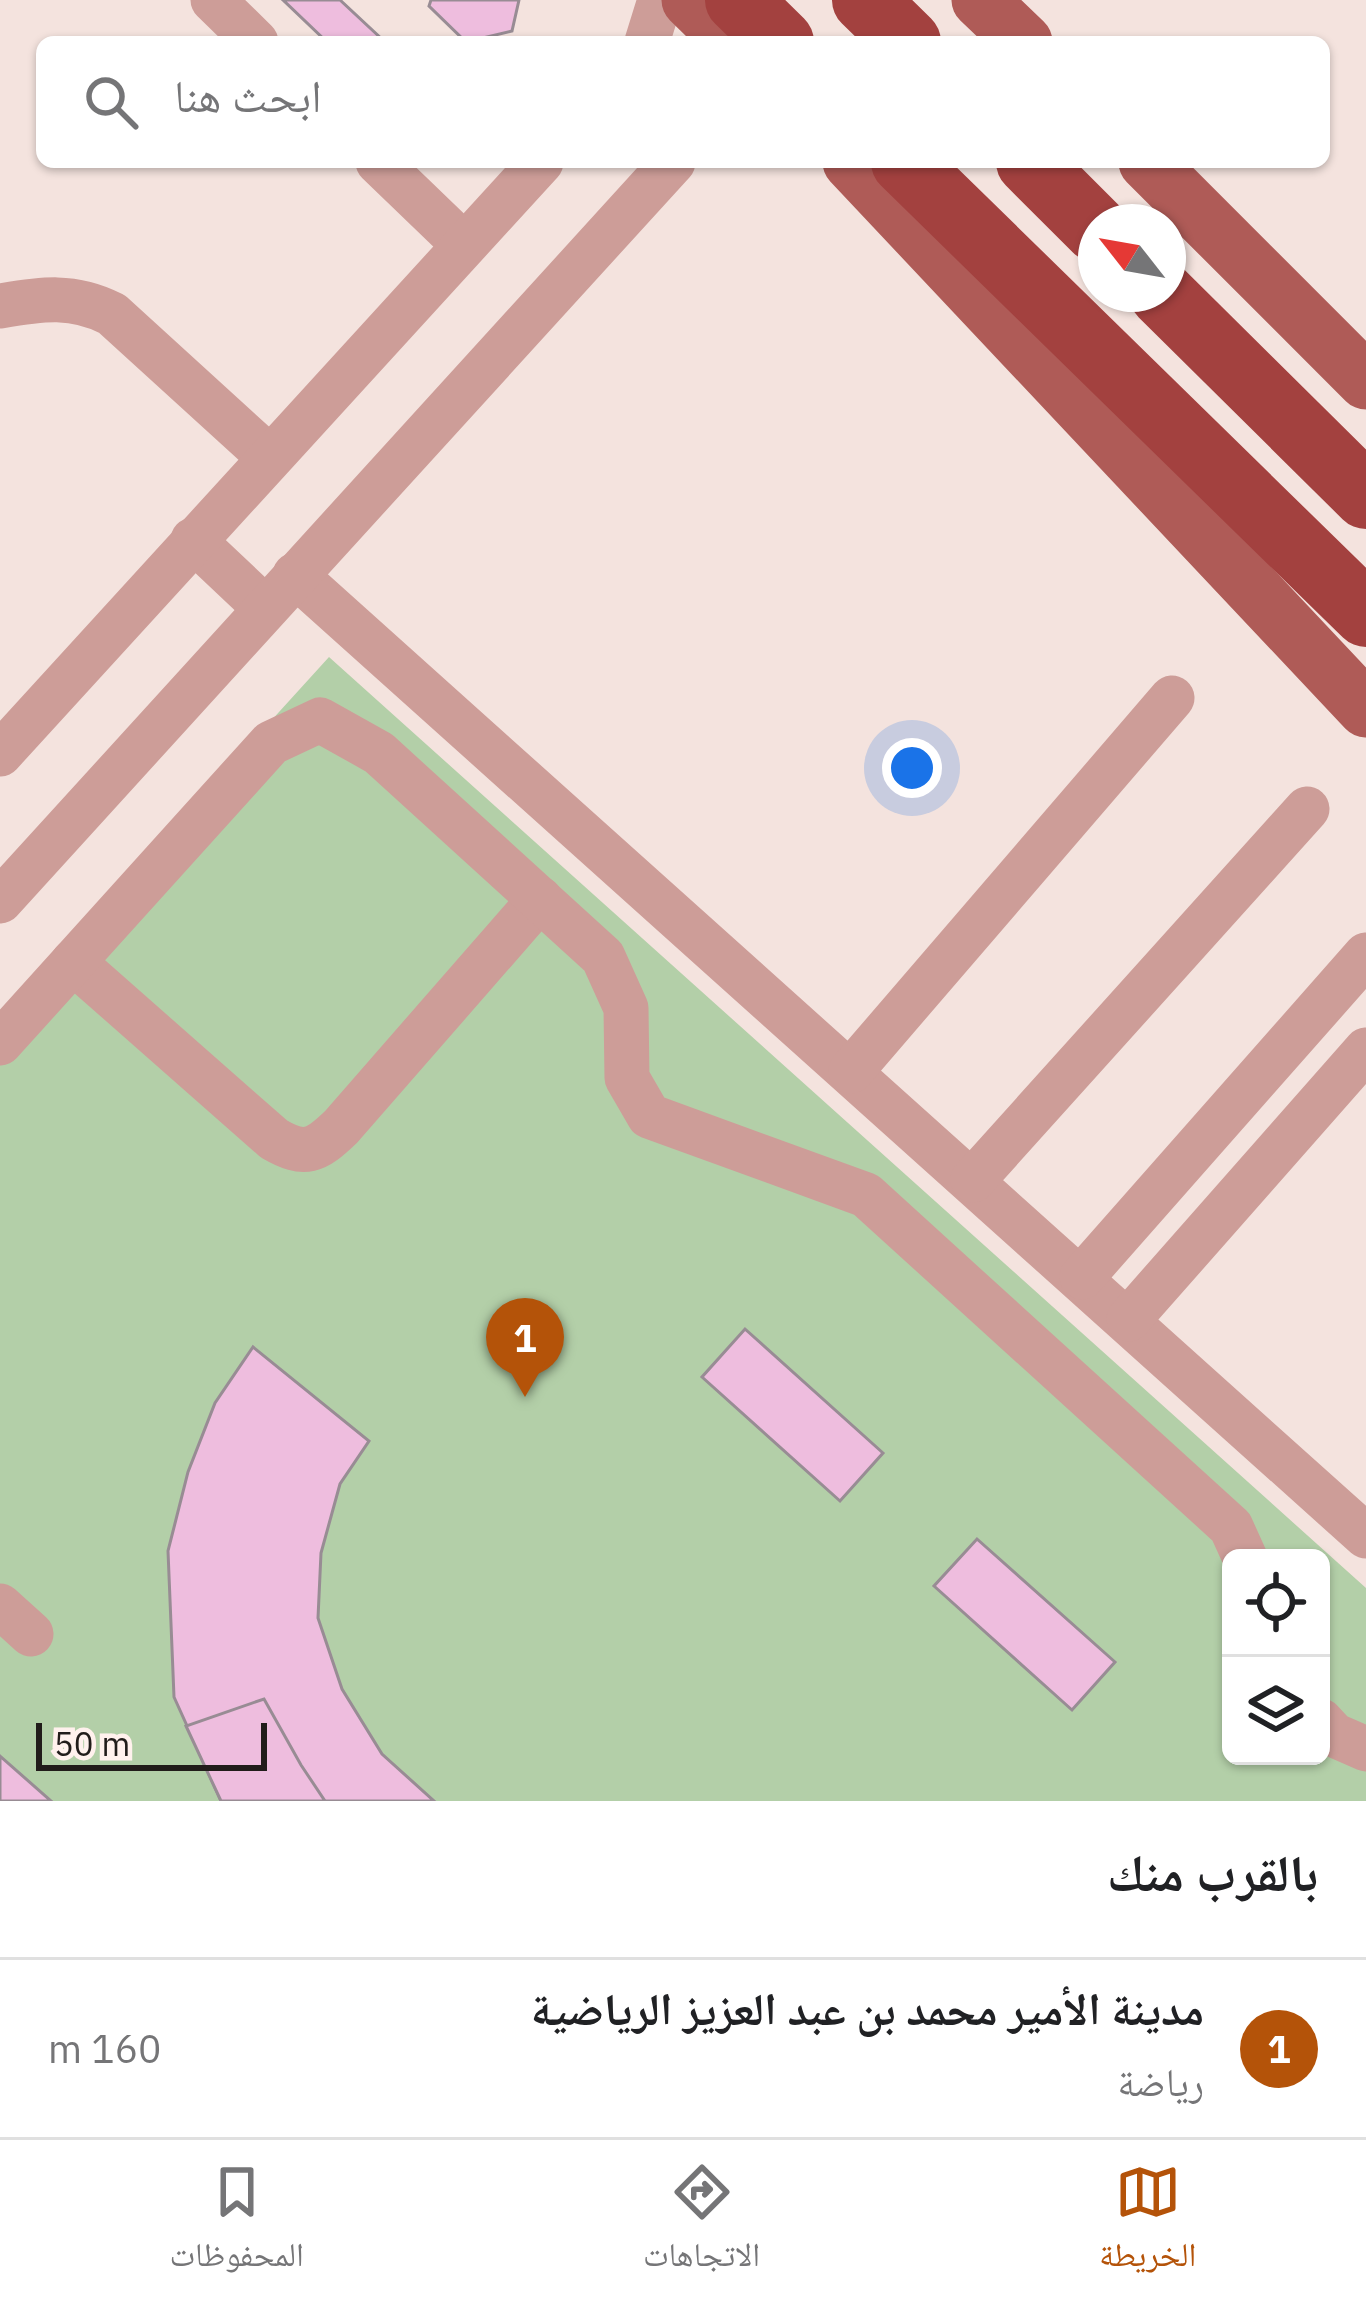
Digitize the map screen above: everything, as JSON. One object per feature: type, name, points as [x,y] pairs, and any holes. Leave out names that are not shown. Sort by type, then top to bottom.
[{"type":"highway","points":[[738,0],[775,36]]},
{"type":"highway","points":[[865,0],[902,36]]},
{"type":"highway","points":[[910,168],[1366,614]]},
{"type":"highway","points":[[1035,168],[1078,211]]},
{"type":"highway","points":[[1180,312],[1366,496]]},
{"type":"main road","points":[[690,0],[727,36]]},
{"type":"main road","points":[[980,0],[1018,36]]},
{"type":"main road","points":[[857,168],[1366,710]]},
{"type":"main road","points":[[1153,168],[1366,381]]},
{"type":"street","points":[[213,0],[250,36]]},
{"type":"street","points":[[649,36],[660,0]]},
{"type":"street","points":[[384,168],[462,243]]},
{"type":"street","points":[[0,754],[535,168]]},
{"type":"street","points":[[0,901],[668,168]]},
{"type":"street","points":[[0,305],[52,297],[86,300],[112,314],[268,457]]},
{"type":"street","points":[[194,540],[280,591],[851,1071],[1366,1536]]},
{"type":"street","points":[[851,1071],[1172,698]]},
{"type":"street","points":[[0,1043],[271,742],[320,721],[379,753],[603,957],[626,1008],[627,1078],[649,1116],[866,1195],[1231,1527],[1240,1549]]},
{"type":"street","points":[[973,1180],[1307,808]]},
{"type":"street","points":[[73,962],[274,1139],[297,1153],[316,1150],[341,1127],[540,899]]},
{"type":"street","points":[[1082,1277],[1366,955]]},
{"type":"street","points":[[1129,1319],[1366,1050]]},
{"type":"street","points":[[1330,1730],[1366,1749]]},
{"type":"green space","points":[[329,657],[1323,1549],[1222,1549],[1222,1765],[1330,1765],[1330,1556],[1366,1588],[1366,1801],[0,1801],[0,1019]]},
{"type":"building","points":[[283,0],[340,0],[379,36],[321,36]]},
{"type":"building","points":[[431,0],[519,0],[512,31],[491,36],[460,36],[429,6]]},
{"type":"building","points":[[745,1329],[883,1453],[840,1501],[702,1377]]},
{"type":"building","points":[[253,1347],[369,1441],[340,1484],[321,1553],[318,1618],[342,1689],[382,1754],[434,1801],[221,1801],[174,1697],[168,1551],[188,1472],[215,1403]]},
{"type":"building","points":[[977,1539],[1115,1662],[1072,1710],[934,1586]]},
{"type":"building","points":[[264,1699],[325,1801],[221,1801],[186,1726]]},
{"type":"building","points":[[0,1756],[51,1801],[0,1801]]},
{"type":"place","name":"مدينة الأمير محمد بن عبد العزيز الرياضية","points":[[525,1397]]}]
